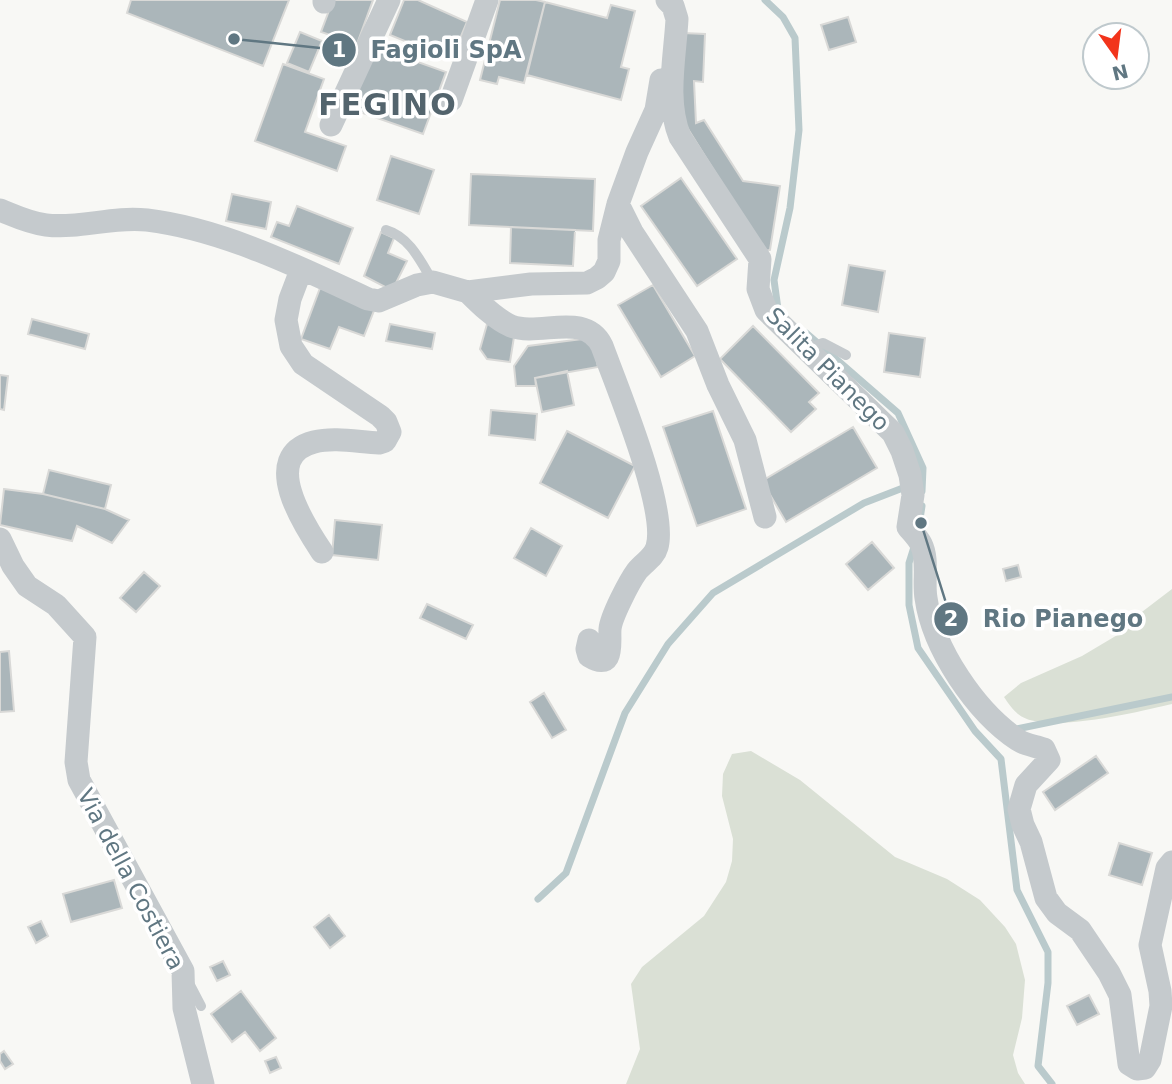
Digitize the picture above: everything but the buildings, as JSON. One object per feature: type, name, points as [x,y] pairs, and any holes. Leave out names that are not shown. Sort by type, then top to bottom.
[{"type":"street","points":[[331,125],[389,0]]},
{"type":"street","points":[[451,100],[487,0]]},
{"type":"street","points":[[0,211],[31,223],[47,225],[74,225],[123,218],[149,220],[236,242],[368,299],[379,301],[417,285],[433,282],[468,292],[531,284],[587,283],[604,272],[609,261],[609,240],[618,204],[656,110],[662,83],[664,0]]},
{"type":"street","name":"Salita Pianego","points":[[664,0],[673,6],[677,19],[672,107],[675,124],[680,137],[760,259],[758,289],[766,310],[893,433],[902,451],[913,495],[908,527],[922,545],[926,568],[926,597],[936,637],[964,683],[993,720],[1017,739],[1044,749],[1049,760],[1026,785],[1019,809],[1046,898],[1057,913],[1080,930],[1109,973],[1120,995],[1125,1015],[1129,1063],[1139,1077],[1150,1060],[1161,1006],[1150,945],[1167,868],[1172,862]]},
{"type":"street","points":[[618,204],[632,232],[697,331],[718,385],[745,440],[765,517]]},
{"type":"street","points":[[301,270],[290,299],[286,320],[291,346],[303,364],[380,416],[390,432],[385,441],[379,443],[327,440],[313,442],[302,447],[291,459],[286,472],[291,494],[305,526],[321,551]]},
{"type":"street","points":[[468,292],[511,326],[581,328],[594,334],[602,346],[643,459],[656,509],[659,531],[657,549],[631,580],[610,628],[611,648],[608,656],[602,660],[589,656],[589,640]]},
{"type":"street","name":"Via della Costiera","points":[[0,539],[13,566],[27,586],[56,605],[85,637],[76,762],[79,780],[183,971],[184,1007],[203,1084]]},
{"type":"lane","points":[[386,230],[407,241],[433,282]]},
{"type":"lane","points":[[807,349],[823,343],[846,355]]},
{"type":"lane","points":[[183,971],[201,1006]]},
{"type":"shaded area","points":[[1172,589],[1172,704],[1093,720],[1048,723],[1018,714],[1004,697],[1021,683],[1082,656],[1119,634],[1134,618]]},
{"type":"shaded area","points":[[751,751],[800,780],[895,857],[947,879],[980,900],[1005,927],[1016,944],[1025,980],[1022,1018],[1013,1055],[1018,1073],[1025,1084],[626,1084],[640,1049],[631,984],[642,967],[704,916],[726,882],[732,861],[733,839],[722,796],[723,774],[732,754]]},
{"type":"waterway","points":[[765,0],[783,17],[795,38],[799,130],[790,208],[774,280],[778,309],[781,311]]},
{"type":"waterway","points":[[806,333],[898,413],[923,468],[922,491]]},
{"type":"waterway","points":[[538,899],[566,873],[625,713],[668,644],[713,593],[864,503],[908,486]]},
{"type":"waterway","points":[[918,532],[922,506]]},
{"type":"waterway","points":[[914,547],[909,563],[909,605],[918,648],[975,731],[1001,759],[1017,890],[1048,952],[1048,983],[1038,1066],[1052,1084]]},
{"type":"waterway","points":[[1012,730],[1172,697]]},
{"type":"place","name":"Fagioli SpA","points":[[234,39]]},
{"type":"place","name":"Rio Pianego","points":[[921,523]]},
{"type":"district","name":"FEGINO","points":[[388,105]]}]
